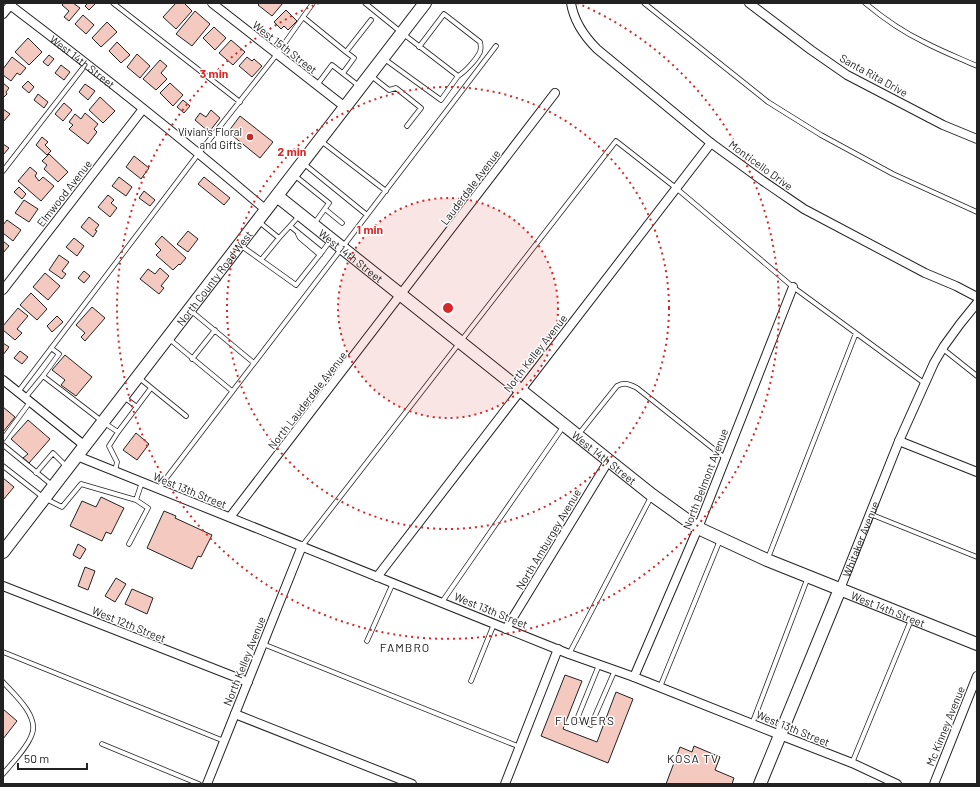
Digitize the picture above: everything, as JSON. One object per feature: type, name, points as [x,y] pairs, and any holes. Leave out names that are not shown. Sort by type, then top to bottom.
[{"type":"street","name":"West 15th Street","points":[[212,3],[345,107]]},
{"type":"street","name":"North County Road West","points":[[3,552],[426,3]]},
{"type":"street","name":"Monticello Drive","points":[[572,3],[575,18],[581,30],[588,40],[603,54],[711,143],[763,181],[804,210],[925,273],[977,297]]},
{"type":"street","name":"Santa Rita Drive","points":[[750,3],[811,50],[847,75],[943,125],[977,139]]},
{"type":"street","points":[[3,14],[11,4]]},
{"type":"street","name":"West 14th Street","points":[[11,4],[199,153],[266,210]]},
{"type":"street","name":"Lauderdale Avenue","points":[[402,295],[555,93]]},
{"type":"street","name":"Elmwood Avenue","points":[[3,290],[143,109]]},
{"type":"street","name":"North Kelley Avenue","points":[[377,577],[711,143]]},
{"type":"street","name":"West 14th Street","points":[[277,196],[652,495],[698,528],[767,560],[977,644]]},
{"type":"street","name":"North Belmont Avenue","points":[[634,677],[698,528],[793,287]]},
{"type":"street","name":"North Lauderdale Avenue","points":[[230,518],[402,295]]},
{"type":"street","name":"Whitaker Avenue","points":[[760,784],[899,441],[924,384],[942,349],[977,303]]},
{"type":"street","points":[[3,380],[85,446]]},
{"type":"street","points":[[899,441],[977,472]]},
{"type":"street","name":"West 13th Street","points":[[77,456],[570,654],[634,677],[852,763],[897,784]]},
{"type":"street","name":"North Amburgey Avenue","points":[[506,628],[609,460]]},
{"type":"street","name":"North Kelley Avenue","points":[[206,784],[302,546]]},
{"type":"street","name":"West 12th Street","points":[[3,586],[248,682]]},
{"type":"street","points":[[505,784],[558,649]]},
{"type":"street","name":"Mc Kinney Avenue","points":[[934,784],[977,676]]},
{"type":"street","points":[[235,714],[412,784]]},
{"type":"lane","points":[[113,3],[240,102]]},
{"type":"lane","points":[[18,392],[199,153],[277,54],[313,3]]},
{"type":"lane","points":[[365,3],[419,47],[458,76]]},
{"type":"lane","points":[[644,3],[768,102],[821,135],[893,174],[977,212]]},
{"type":"lane","points":[[865,3],[878,14],[908,33],[924,42],[977,66]]},
{"type":"lane","points":[[383,58],[441,100],[458,76],[464,72],[480,52],[481,47],[480,42],[444,14],[419,47]]},
{"type":"lane","points":[[303,17],[354,58],[343,73]]},
{"type":"lane","points":[[346,52],[371,20]]},
{"type":"lane","points":[[158,488],[496,46]]},
{"type":"lane","points":[[3,171],[87,64]]},
{"type":"lane","points":[[317,85],[332,65],[360,87]]},
{"type":"lane","points":[[370,75],[389,90],[396,88],[421,108],[407,126]]},
{"type":"lane","points":[[320,140],[386,191]]},
{"type":"lane","points":[[302,546],[616,141],[676,188],[793,287],[924,384]]},
{"type":"lane","points":[[303,162],[367,215]]},
{"type":"lane","points":[[293,175],[329,203],[313,225]]},
{"type":"lane","points":[[325,209],[342,223]]},
{"type":"lane","points":[[261,260],[300,214]]},
{"type":"lane","points":[[258,220],[279,238]]},
{"type":"lane","points":[[290,226],[321,254]]},
{"type":"lane","points":[[240,244],[296,285],[332,239]]},
{"type":"lane","points":[[190,309],[254,363]]},
{"type":"lane","points":[[192,358],[214,330]]},
{"type":"lane","points":[[767,560],[856,333]]},
{"type":"lane","points":[[167,338],[232,391]]},
{"type":"lane","points":[[3,439],[58,354],[51,348]]},
{"type":"lane","points":[[942,349],[977,376]]},
{"type":"lane","points":[[43,376],[118,432]]},
{"type":"lane","points":[[137,377],[186,416]]},
{"type":"lane","points":[[578,436],[617,386],[627,383],[637,388],[725,458]]},
{"type":"lane","points":[[115,471],[117,462],[109,446],[151,388]]},
{"type":"lane","points":[[123,396],[137,406]]},
{"type":"lane","points":[[442,602],[565,425]]},
{"type":"lane","points":[[3,445],[53,487]]},
{"type":"lane","points":[[36,473],[53,453],[68,468]]},
{"type":"lane","points":[[3,466],[44,498],[62,507],[81,484],[136,500],[148,508],[129,544]]},
{"type":"lane","points":[[136,500],[142,482]]},
{"type":"lane","points":[[570,654],[652,495]]},
{"type":"lane","points":[[870,514],[977,557]]},
{"type":"lane","points":[[660,688],[721,539]]},
{"type":"lane","points":[[752,724],[809,577]]},
{"type":"lane","points":[[367,641],[393,583]]},
{"type":"lane","points":[[852,763],[912,618]]},
{"type":"lane","points":[[471,680],[494,623]]},
{"type":"lane","points":[[263,644],[520,747]]},
{"type":"lane","points":[[3,652],[224,741]]},
{"type":"lane","points":[[599,665],[576,719],[592,725],[615,670]]},
{"type":"lane","points":[[3,682],[30,714],[33,724],[33,733],[28,743],[3,774]]},
{"type":"lane","points":[[102,744],[206,784]]},
{"type":"building","points":[[64,3],[73,3],[80,8],[69,21],[64,17],[69,11],[62,5]]},
{"type":"building","points":[[88,3],[96,3],[89,10],[85,6]]},
{"type":"building","points":[[176,3],[184,3],[192,11],[176,29],[163,17]]},
{"type":"building","points":[[260,3],[283,3],[272,16],[258,5]]},
{"type":"building","points":[[286,10],[297,21],[288,30],[284,26],[281,29],[274,22]]},
{"type":"building","points":[[195,11],[210,24],[192,46],[176,34]]},
{"type":"building","points":[[83,15],[94,25],[86,34],[75,24]]},
{"type":"building","points":[[107,22],[117,32],[101,47],[92,38]]},
{"type":"building","points":[[214,27],[226,38],[215,50],[203,38]]},
{"type":"building","points":[[28,38],[42,52],[29,65],[15,52]]},
{"type":"building","points":[[231,40],[245,52],[233,65],[219,53]]},
{"type":"building","points":[[117,42],[130,55],[121,63],[109,51]]},
{"type":"building","points":[[137,54],[150,66],[140,78],[127,67]]},
{"type":"building","points":[[49,55],[54,59],[48,66],[43,62]]},
{"type":"building","points":[[12,57],[26,68],[20,75],[17,73],[11,81],[3,75],[3,69]]},
{"type":"building","points":[[247,57],[252,61],[254,59],[262,66],[252,77],[239,66]]},
{"type":"building","points":[[160,60],[167,66],[161,73],[167,79],[156,90],[143,79]]},
{"type":"building","points":[[61,65],[70,72],[64,80],[55,73]]},
{"type":"building","points":[[28,81],[34,87],[29,93],[22,87]]},
{"type":"building","points":[[3,83],[9,88],[6,92],[7,94],[3,98]]},
{"type":"building","points":[[170,83],[183,95],[173,106],[160,93]]},
{"type":"building","points":[[85,84],[95,91],[88,100],[79,92]]},
{"type":"building","points":[[38,94],[48,102],[44,108],[34,100]]},
{"type":"building","points":[[100,97],[115,111],[103,123],[89,110]]},
{"type":"building","points":[[183,100],[190,106],[184,113],[177,107]]},
{"type":"building","points":[[64,103],[72,110],[63,121],[55,114]]},
{"type":"building","points":[[3,109],[10,114],[3,122]]},
{"type":"building","points":[[211,110],[220,118],[209,132],[195,120],[200,113],[206,117]]},
{"type":"building","points":[[85,113],[98,124],[94,129],[97,132],[88,144],[69,129],[73,125],[69,122],[75,114],[81,119]]},
{"type":"building","name":"Vivian's Floral and Gifts","points":[[240,116],[273,142],[260,158],[228,132]]},
{"type":"building","points":[[42,137],[48,142],[45,145],[51,151],[47,155],[36,145]]},
{"type":"building","points":[[3,144],[9,148],[3,155]]},
{"type":"building","points":[[49,154],[68,172],[58,182],[44,169],[47,165],[42,161]]},
{"type":"building","points":[[134,156],[149,168],[141,179],[126,167]]},
{"type":"building","points":[[30,167],[37,173],[35,176],[39,181],[43,177],[54,186],[41,201],[18,181]]},
{"type":"building","points":[[119,177],[132,187],[126,196],[112,186]]},
{"type":"building","points":[[204,177],[230,198],[224,205],[198,184]]},
{"type":"building","points":[[19,187],[26,194],[22,199],[14,192]]},
{"type":"building","points":[[144,191],[155,200],[150,206],[139,198]]},
{"type":"building","points":[[108,195],[114,200],[111,203],[117,208],[110,217],[98,207]]},
{"type":"building","points":[[24,200],[38,209],[29,222],[15,213]]},
{"type":"building","points":[[89,217],[99,225],[95,230],[97,231],[93,237],[81,227]]},
{"type":"building","points":[[7,220],[21,230],[13,241],[3,233],[3,225]]},
{"type":"building","points":[[188,231],[198,239],[188,252],[177,244]]},
{"type":"building","points":[[162,236],[186,258],[173,270],[156,255],[161,250],[155,244]]},
{"type":"building","points":[[74,238],[84,246],[77,256],[66,247]]},
{"type":"building","points":[[3,241],[9,246],[3,253]]},
{"type":"building","points":[[59,255],[69,262],[62,271],[66,274],[62,279],[49,270]]},
{"type":"building","points":[[160,268],[169,276],[161,286],[164,288],[159,294],[140,279],[148,269],[155,274]]},
{"type":"building","points":[[84,271],[90,276],[84,283],[78,278]]},
{"type":"building","points":[[45,273],[60,286],[48,300],[33,287]]},
{"type":"building","points":[[31,293],[47,309],[37,320],[20,305]]},
{"type":"building","points":[[92,307],[105,318],[85,341],[81,337],[85,333],[76,325]]},
{"type":"building","points":[[18,308],[28,316],[17,329],[22,333],[15,340],[3,330],[3,326]]},
{"type":"building","points":[[57,316],[63,322],[52,332],[47,326]]},
{"type":"building","points":[[3,343],[9,347],[3,355]]},
{"type":"building","points":[[20,351],[28,357],[22,364],[14,358]]},
{"type":"building","points":[[65,355],[92,377],[76,396],[61,385],[65,380],[52,370]]},
{"type":"building","points":[[3,407],[15,417],[3,432]]},
{"type":"building","points":[[28,420],[50,439],[29,463],[23,458],[28,454],[11,439]]},
{"type":"building","points":[[136,433],[149,444],[137,460],[123,450]]},
{"type":"building","points":[[3,478],[14,487],[3,500]]},
{"type":"building","points":[[101,497],[124,508],[111,534],[106,532],[102,541],[70,526],[82,501],[96,507]]},
{"type":"building","points":[[164,511],[176,516],[175,518],[212,535],[201,557],[198,556],[192,569],[147,548]]},
{"type":"building","points":[[78,544],[86,549],[80,559],[73,555]]},
{"type":"building","points":[[85,567],[95,571],[88,590],[78,586]]},
{"type":"building","points":[[116,578],[126,584],[115,602],[105,596]]},
{"type":"building","points":[[132,589],[153,598],[147,614],[125,604]]},
{"type":"building","points":[[565,675],[582,681],[563,729],[597,742],[616,692],[633,699],[608,763],[541,736]]},
{"type":"building","points":[[3,709],[17,721],[3,739]]},
{"type":"building","points":[[694,746],[720,757],[715,770],[734,778],[732,784],[666,784],[680,747],[692,752]]},
{"type":"place","name":"Vivian's Floral and Gifts","points":[[250,137]]},
{"type":"district","name":"FAMBRO","points":[[405,647]]},
{"type":"district","name":"FLOWERS","points":[[585,720]]},
{"type":"district","name":"KOSA TV","points":[[693,758]]}]
